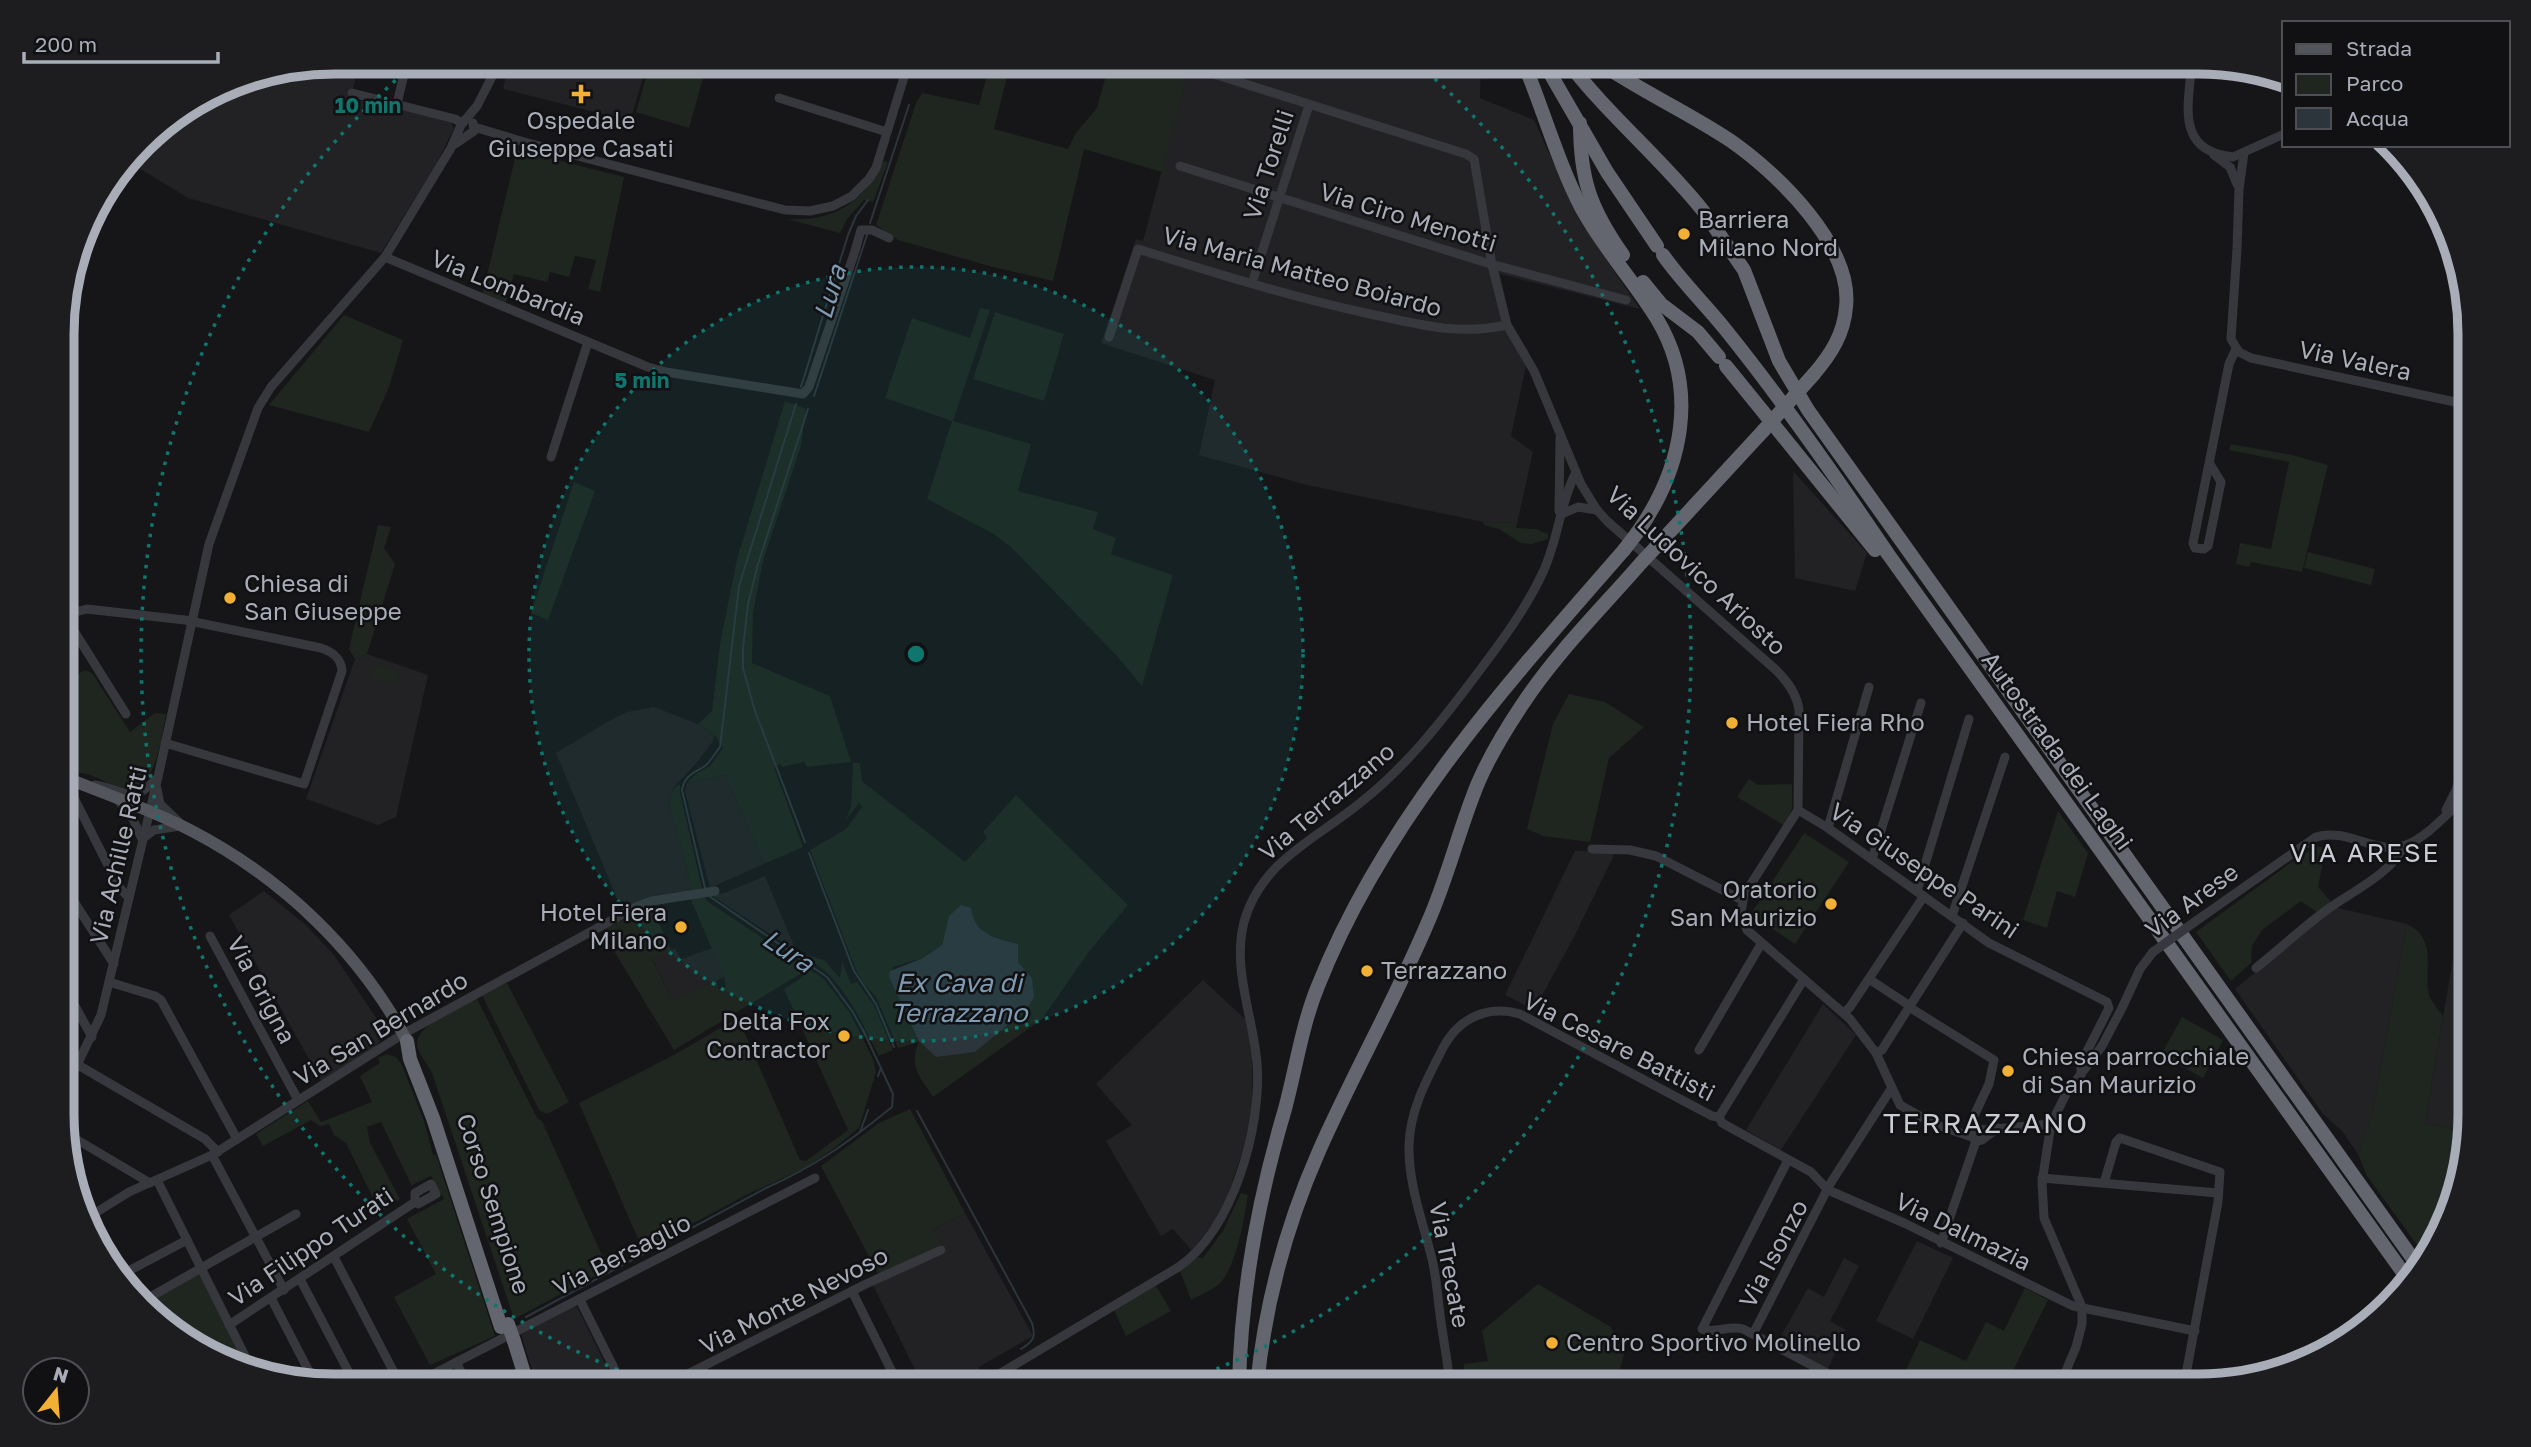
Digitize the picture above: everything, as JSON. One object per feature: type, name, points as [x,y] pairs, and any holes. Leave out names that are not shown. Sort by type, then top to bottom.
[{"type":"highway","points":[[1240,1374],[1244,1296],[1262,1193],[1310,1010],[1331,956],[1385,853],[1417,805],[1491,705],[1637,533],[1657,500],[1675,450],[1682,414],[1679,371],[1672,349],[1656,318],[1582,208],[1528,74]]},
{"type":"highway","name":"Autostrada dei Laghi","points":[[1551,74],[1607,172],[1660,251],[1724,327],[1834,473],[1933,617],[2403,1273]]},
{"type":"highway","name":"Autostrada dei Laghi","points":[[1578,74],[1674,176],[1707,217],[1744,270],[1779,361],[1808,410],[2413,1259]]},
{"type":"highway","points":[[1259,1374],[1267,1312],[1297,1208],[1318,1153],[1398,988],[1448,873],[1470,803],[1490,757],[1540,680],[1641,563],[1814,374],[1835,346],[1841,331],[1847,295],[1841,272],[1819,230],[1794,197],[1754,159],[1709,127],[1617,74]]},
{"type":"highway","points":[[1580,123],[1581,168],[1587,191],[1616,244],[1661,304],[1692,326],[1907,589],[1933,617]]},
{"type":"highway","name":"Corso Sempione","points":[[405,1037],[430,1085],[518,1374]]},
{"type":"highway","name":"Corso Sempione","points":[[510,1342],[523,1374]]},
{"type":"main road","name":"Corso Sempione","points":[[74,781],[181,826],[235,856],[297,902],[341,946],[372,984],[405,1037]]},
{"type":"street","points":[[397,104],[404,74]]},
{"type":"street","name":"Via Achille Ratti","points":[[74,1071],[101,1015],[158,777],[209,544],[247,436],[265,396],[385,257],[451,148],[468,127],[493,74]]},
{"type":"street","points":[[352,93],[455,119],[468,127],[524,142],[772,205],[807,207],[831,201],[855,187],[878,160],[905,74]]},
{"type":"street","points":[[1214,74],[1308,104]]},
{"type":"street","points":[[2191,74],[2188,119],[2192,135],[2230,167],[2239,189]]},
{"type":"street","points":[[779,98],[887,132]]},
{"type":"street","name":"Via Ludovico Ariosto","points":[[1308,104],[1469,155],[1476,163],[1492,265],[1507,325],[1534,371],[1576,472],[1597,510],[1748,644],[1791,688],[1799,710],[1798,810]]},
{"type":"street","name":"Via Torelli","points":[[1254,277],[1308,104]]},
{"type":"street","points":[[2202,145],[2233,157],[2282,135]]},
{"type":"street","points":[[2210,464],[2221,478],[2208,546],[2204,550],[2195,548],[2193,543],[2229,364],[2236,349],[2231,335],[2239,189],[2244,153]]},
{"type":"street","points":[[2230,167],[2233,157]]},
{"type":"street","name":"Via Ciro Menotti","points":[[1180,166],[1492,265],[1626,300]]},
{"type":"street","name":"Via Lombardia","points":[[385,257],[666,372],[761,386],[787,393],[806,393],[855,251],[858,234],[866,229],[889,238]]},
{"type":"street","name":"Via Maria Matteo Boiardo","points":[[1109,337],[1138,249],[1247,283],[1335,306],[1448,330],[1474,330],[1507,325]]},
{"type":"street","points":[[551,457],[588,342]]},
{"type":"street","name":"Via Valera","points":[[2236,349],[2251,358],[2458,403]]},
{"type":"street","name":"Via Terrazzano","points":[[1557,529],[1561,482],[1560,429]]},
{"type":"street","points":[[1561,482],[1564,474],[1576,472]]},
{"type":"street","name":"Via Terrazzano","points":[[1001,1374],[1177,1268],[1193,1257],[1208,1238],[1237,1179],[1251,1134],[1255,1109],[1257,1063],[1243,986],[1241,956],[1244,922],[1256,895],[1265,879],[1284,857],[1360,804],[1404,765],[1429,738],[1513,625],[1543,572],[1576,472]]},
{"type":"street","points":[[2207,477],[2214,475],[2221,478]]},
{"type":"street","points":[[1562,514],[1578,507],[1597,510]]},
{"type":"street","points":[[74,612],[94,609],[192,621]]},
{"type":"street","name":"Via Achille Ratti","points":[[165,743],[304,784],[342,671],[334,654],[321,648],[192,621]]},
{"type":"street","points":[[74,631],[125,714]]},
{"type":"street","points":[[1828,828],[1869,687]]},
{"type":"street","points":[[1872,859],[1920,703]]},
{"type":"street","points":[[1844,1013],[1921,894],[1969,719]]},
{"type":"street","points":[[1952,916],[2005,757]]},
{"type":"street","points":[[74,780],[134,795],[145,791],[158,777]]},
{"type":"street","points":[[158,777],[157,796],[160,804],[181,826]]},
{"type":"street","points":[[2441,818],[2451,803],[2458,784]]},
{"type":"street","points":[[74,798],[119,887],[129,898]]},
{"type":"street","points":[[118,800],[133,819],[142,839],[153,830],[181,826]]},
{"type":"street","points":[[2256,968],[2327,910],[2386,869],[2400,855],[2403,846],[2423,836],[2458,802]]},
{"type":"street","points":[[1798,810],[1748,887],[1742,900],[1744,926],[1761,944],[1844,1013],[1876,1054],[1891,1089],[1904,1108],[1943,1128],[1975,1134],[1997,1128],[2051,1124]]},
{"type":"street","name":"Via Giuseppe Parini","points":[[1798,810],[1828,828],[1989,943],[2109,1004],[2081,1063],[2081,1075]]},
{"type":"street","name":"Via Arese","points":[[2082,1307],[2044,1220],[2042,1178],[2051,1124],[2066,1094],[2107,1037],[2140,969],[2153,952],[2316,837],[2338,834],[2386,847],[2403,846]]},
{"type":"street","points":[[1592,849],[1630,850],[1656,856],[1742,900]]},
{"type":"street","name":"Via San Bernardo","points":[[94,1214],[129,1192],[215,1154],[298,1100],[405,1037],[636,907],[668,898],[715,891]]},
{"type":"street","points":[[74,902],[114,964]]},
{"type":"street","points":[[1876,1054],[1882,1050],[1963,923]]},
{"type":"street","name":"Via Grigna","points":[[210,936],[298,1100]]},
{"type":"street","points":[[1699,1050],[1761,944]]},
{"type":"street","name":"Via Cesare Battisti","points":[[1409,1152],[1416,1106],[1448,1039],[1469,1019],[1489,1012],[1509,1011],[1526,1016],[1712,1116],[1718,1116],[1804,979]]},
{"type":"street","points":[[1868,979],[1993,1058],[1995,1063],[1972,1120],[1975,1134],[1941,1243]]},
{"type":"street","points":[[109,982],[161,1000],[237,1139]]},
{"type":"street","points":[[74,1004],[92,1037]]},
{"type":"street","points":[[78,1065],[205,1139],[284,1290]]},
{"type":"street","name":"Via Isonzo","points":[[1753,1334],[1836,1174],[1891,1089]]},
{"type":"street","name":"Via Dalmazia","points":[[1718,1116],[1721,1123],[1811,1172],[1828,1190],[1854,1200],[2063,1302],[2195,1331]]},
{"type":"street","points":[[75,1138],[153,1182],[202,1267],[246,1359]]},
{"type":"street","points":[[2104,1183],[2116,1142],[2120,1138],[2220,1172],[2218,1202],[2186,1374]]},
{"type":"street","name":"Via Trecate","points":[[1409,1152],[1418,1212],[1434,1269],[1448,1374]]},
{"type":"street","points":[[1788,1160],[1702,1329],[1706,1331],[1738,1328],[1829,1374]]},
{"type":"street","name":"Via Bersaglio","points":[[433,1374],[815,1178]]},
{"type":"street","points":[[2042,1178],[2218,1193]]},
{"type":"street","name":"Via Filippo Turati","points":[[229,1325],[415,1202]]},
{"type":"street","points":[[150,1297],[296,1214]]},
{"type":"street","points":[[127,1272],[187,1240]]},
{"type":"street","name":"Via Monte Nevoso","points":[[691,1374],[852,1291],[941,1250]]},
{"type":"street","points":[[334,1257],[395,1374]]},
{"type":"street","points":[[300,1279],[350,1374]]},
{"type":"street","points":[[852,1291],[893,1374]]},
{"type":"street","points":[[271,1298],[309,1372]]},
{"type":"street","points":[[580,1300],[617,1374]]},
{"type":"street","points":[[2065,1374],[2082,1324],[2082,1307]]},
{"type":"street","points":[[456,1362],[462,1374]]},
{"type":"street","points":[[702,1368],[705,1374]]},
{"type":"shaded area","points":[[316,74],[356,74],[351,98],[450,121],[454,128],[437,163],[381,253],[188,198],[135,166],[162,138],[203,108],[266,82]]},
{"type":"shaded area","name":"Ospedale Giuseppe Casati","points":[[506,74],[644,74],[630,121],[503,89]]},
{"type":"shaded area","points":[[1188,74],[1481,74],[1480,98],[1534,120],[1580,221],[1640,309],[1500,274],[1511,323],[1529,352],[1511,436],[1533,452],[1517,523],[1483,522],[1307,485],[1199,455],[1215,380],[1101,343],[1136,239],[1143,241]]},
{"type":"shaded area","points":[[1793,471],[1867,553],[1855,591],[1795,578]]},
{"type":"shaded area","points":[[367,654],[428,675],[396,817],[378,825],[306,799],[355,659]]},
{"type":"shaded area","points":[[654,707],[698,724],[714,734],[713,741],[698,761],[674,787],[669,802],[692,891],[658,895],[622,910],[556,753],[627,712]]},
{"type":"shaded area","points":[[725,775],[764,864],[710,888],[685,791],[687,783]]},
{"type":"shaded area","points":[[1575,851],[1616,851],[1573,939],[1534,1010],[1505,995]]},
{"type":"shaded area","points":[[765,876],[796,951],[711,895],[724,893]]},
{"type":"shaded area","points":[[264,891],[306,925],[334,955],[383,1028],[382,1039],[375,1047],[321,1081],[229,915]]},
{"type":"shaded area","points":[[2334,907],[2407,924],[2373,1109],[2358,1154],[2342,1131],[2323,1114],[2235,989]]},
{"type":"shaded area","points":[[2457,935],[2458,935],[2457,1130],[2425,1123]]},
{"type":"shaded area","points":[[675,948],[681,959],[712,948],[724,977],[673,1001],[652,958]]},
{"type":"shaded area","points":[[1203,980],[1246,1020],[1252,1053],[1252,1112],[1243,1151],[1226,1199],[1215,1220],[1192,1251],[1173,1229],[1161,1236],[1106,1141],[1132,1125],[1096,1084]]},
{"type":"shaded area","points":[[1823,1004],[1856,1035],[1781,1150],[1746,1130]]},
{"type":"shaded area","points":[[965,1213],[1033,1336],[979,1367],[979,1374],[917,1374],[873,1285],[945,1250],[933,1229]]},
{"type":"shaded area","points":[[1917,1241],[1953,1258],[1913,1339],[1876,1321]]},
{"type":"shaded area","points":[[1844,1258],[1859,1266],[1830,1321],[1846,1330],[1825,1374],[1818,1374],[1773,1350],[1808,1288],[1824,1297]]},
{"type":"shaded area","points":[[572,1306],[577,1307],[610,1374],[533,1374],[521,1334]]},
{"type":"green space","points":[[647,74],[704,74],[689,128],[636,112]]},
{"type":"green space","points":[[987,74],[1008,74],[994,129],[1068,149],[1076,133],[1097,108],[1106,74],[1188,74],[1162,172],[1084,149],[1053,281],[898,240],[876,225],[916,103],[922,93],[979,105]]},
{"type":"green space","points":[[517,150],[624,177],[600,292],[588,289],[596,260],[575,256],[569,277],[550,272],[547,282],[514,274],[505,305],[482,296]]},
{"type":"green space","points":[[883,161],[888,162],[873,202],[864,200],[847,219],[840,233],[787,219],[819,217],[845,207],[866,188]]},
{"type":"green space","points":[[980,308],[990,310],[953,421],[1031,444],[1018,491],[1098,512],[1093,529],[1116,538],[1111,554],[1173,575],[1142,686],[1116,655],[1011,547],[992,533],[927,499],[952,421],[885,398],[912,318],[970,338]]},
{"type":"green space","points":[[995,312],[1064,334],[1044,401],[973,379]]},
{"type":"green space","points":[[344,315],[403,340],[389,387],[369,432],[269,405]]},
{"type":"green space","points":[[785,401],[806,409],[801,446],[763,561],[753,613],[752,663],[830,696],[851,762],[807,767],[804,762],[774,767],[803,847],[764,864],[725,775],[687,783],[710,766],[723,748],[714,734],[698,724],[712,711],[720,644],[737,559]]},
{"type":"green space","points":[[2231,444],[2292,455],[2328,465],[2302,572],[2251,562],[2249,567],[2236,564],[2240,543],[2271,549],[2289,462],[2229,450]]},
{"type":"green space","points":[[574,482],[595,491],[548,620],[531,613]]},
{"type":"green space","points":[[1483,522],[1517,523],[1516,528],[1536,529],[1548,534],[1548,539],[1532,544],[1521,543],[1499,529],[1484,525]]},
{"type":"green space","points":[[378,525],[391,527],[384,548],[395,564],[367,654],[355,659],[349,649]]},
{"type":"green space","points":[[2308,552],[2375,569],[2371,585],[2304,568]]},
{"type":"green space","points":[[375,664],[401,672],[396,685],[371,677]]},
{"type":"green space","points":[[85,670],[92,673],[130,732],[155,713],[166,714],[152,770],[140,786],[126,789],[87,774],[74,772],[74,676]]},
{"type":"green space","points":[[1569,694],[1605,702],[1644,727],[1609,758],[1590,842],[1543,836],[1527,829],[1553,724]]},
{"type":"green space","points":[[853,763],[860,763],[862,781],[965,862],[987,838],[983,832],[1016,795],[1128,905],[1088,953],[1042,1019],[933,1097],[915,1065],[919,1042],[898,1048],[876,997],[856,970],[810,850],[846,829],[862,807],[859,803],[845,821],[851,807]],"holes":[[[949,916],[973,921],[986,934],[1017,944],[1018,962],[1032,978],[897,991],[889,977],[893,967],[923,958],[942,945]]]},
{"type":"green space","points":[[1749,779],[1758,785],[1792,784],[1792,808],[1785,826],[1737,797]]},
{"type":"green space","points":[[680,784],[702,888],[692,891],[669,802],[674,788]]},
{"type":"green space","points":[[2058,811],[2088,853],[2075,897],[2057,891],[2047,928],[2023,920]]},
{"type":"green space","points":[[1804,833],[1849,862],[1795,944],[1751,914]]},
{"type":"green space","points":[[2315,847],[2326,847],[2318,887],[2332,903],[2317,912],[2301,901],[2262,930],[2252,946],[2251,963],[2231,981],[2196,932]]},
{"type":"green space","points":[[704,896],[707,901],[824,979],[850,1013],[873,1059],[876,1072],[859,1128],[833,1149],[805,1168],[746,1195],[643,1250],[579,1103],[672,1056],[738,1018],[800,1160],[806,1161],[848,1130],[784,989],[801,978],[807,970],[674,1050],[602,931],[651,905],[671,950],[652,959],[673,1001],[716,980],[719,989],[726,987],[690,898]]},
{"type":"green space","points":[[2407,924],[2423,937],[2428,954],[2429,994],[2443,1016],[2425,1123],[2457,1130],[2453,1164],[2444,1197],[2420,1249],[2367,1176],[2358,1154],[2373,1109]]},
{"type":"green space","points":[[796,951],[824,960],[840,978],[842,961],[851,984],[857,982],[874,1005],[893,1050],[879,1056],[858,1015],[832,978]]},
{"type":"green space","points":[[507,983],[569,1102],[547,1114],[539,1110],[482,995]]},
{"type":"green space","points":[[476,997],[537,1118],[542,1121],[608,1269],[514,1319],[432,1073],[418,1049],[421,1032],[449,1011]]},
{"type":"green space","points":[[2182,1017],[2223,1040],[2203,1078],[2161,1055]]},
{"type":"green space","points":[[387,1054],[396,1057],[402,1065],[424,1121],[433,1155],[436,1155],[495,1336],[430,1365],[394,1297],[436,1274],[407,1219],[444,1199],[431,1176],[410,1186],[381,1122],[367,1127],[370,1143],[400,1199],[380,1212],[346,1143],[334,1135],[329,1124],[320,1126],[311,1120],[263,1146],[256,1134],[308,1101],[321,1122],[372,1102],[360,1076],[380,1063],[378,1058]]},
{"type":"green space","points":[[910,1109],[965,1213],[933,1229],[942,1245],[879,1275],[821,1166],[879,1123]]},
{"type":"green space","points":[[1241,1193],[1248,1195],[1239,1241],[1231,1265],[1217,1286],[1191,1300],[1180,1270],[1196,1257],[1203,1258],[1223,1231]]},
{"type":"green space","points":[[199,1274],[242,1357],[203,1339],[175,1320],[153,1300]]},
{"type":"green space","name":"Centro Sportivo Molinello","points":[[1538,1284],[1611,1327],[1624,1355],[1618,1374],[1464,1374],[1464,1364],[1488,1361],[1482,1331]]},
{"type":"green space","points":[[1156,1286],[1171,1311],[1126,1336],[1114,1310],[1140,1292]]},
{"type":"green space","points":[[2025,1288],[2048,1300],[2011,1374],[1904,1374],[1920,1340],[1966,1361],[1986,1322],[2004,1331]]},
{"type":"water","name":"Ex Cava di Terrazzano","points":[[961,905],[971,908],[977,924],[987,934],[1018,944],[1018,962],[1032,978],[1034,997],[1027,1009],[975,1052],[936,1057],[919,1041],[889,977],[890,971],[923,958],[942,945],[949,916]]},
{"type":"waterway","points":[[870,223],[909,105]]},
{"type":"waterway","name":"Lura","points":[[801,387],[848,235],[856,216],[868,200]]},
{"type":"waterway","points":[[814,396],[867,235]]},
{"type":"waterway","name":"Lura","points":[[705,888],[682,790],[687,778],[707,764],[720,747],[739,586],[796,404]]},
{"type":"waterway","points":[[805,842],[755,711],[743,668],[743,648],[748,604],[758,564],[808,409]]},
{"type":"waterway","points":[[809,853],[854,971],[876,1004],[894,1047]]},
{"type":"waterway","name":"Lura","points":[[526,1317],[817,1162],[892,1107],[893,1094],[864,1032],[827,977],[709,896]]},
{"type":"waterway","name":"Lura","points":[[878,1076],[881,1068]]},
{"type":"waterway","points":[[860,1132],[868,1110]]},
{"type":"waterway","points":[[917,1111],[1032,1323],[1033,1338],[1021,1349]]},
{"type":"place","name":"Ospedale Giuseppe Casati","points":[[581,94]]},
{"type":"place","name":"Barriera Milano Nord","points":[[1684,234]]},
{"type":"place","name":"Chiesa di San Giuseppe","points":[[230,598]]},
{"type":"place","name":"Hotel Fiera Rho","points":[[1732,723]]},
{"type":"place","name":"Oratorio San Maurizio","points":[[1831,904]]},
{"type":"place","name":"Hotel Fiera Milano","points":[[681,927]]},
{"type":"place","name":"Terrazzano","points":[[1367,971]]},
{"type":"place","name":"Delta Fox Contractor","points":[[844,1036]]},
{"type":"place","name":"Chiesa parrocchiale di San Maurizio","points":[[2008,1071]]},
{"type":"place","name":"Centro Sportivo Molinello","points":[[1552,1343]]},
{"type":"district","name":"VIA ARESE","points":[[2365,853]]},
{"type":"district","name":"TERRAZZANO","points":[[1986,1123]]}]
